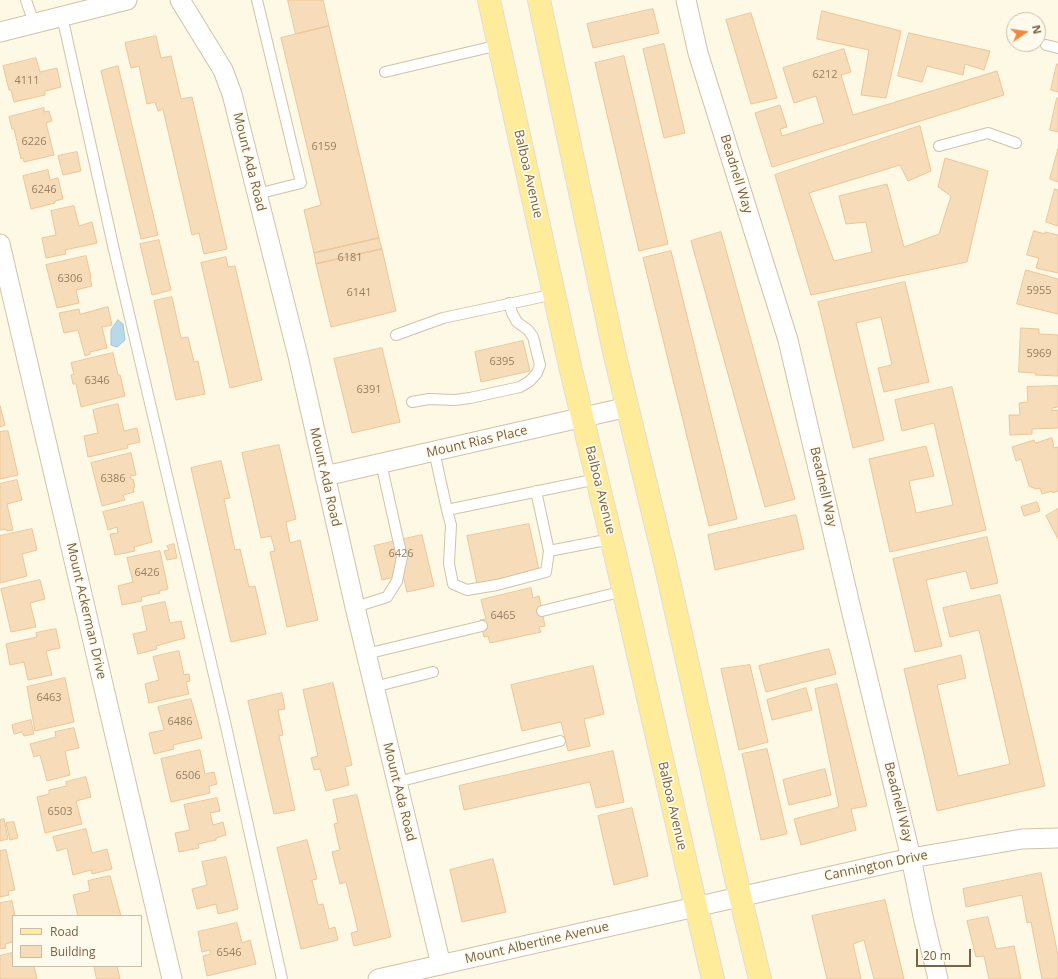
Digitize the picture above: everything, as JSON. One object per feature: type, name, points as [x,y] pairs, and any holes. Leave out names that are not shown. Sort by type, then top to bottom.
[{"type":"main road","name":"Balboa Avenue","points":[[489,0],[570,366],[624,591],[695,907],[713,979]]},
{"type":"main road","points":[[539,0],[615,356],[666,568],[760,979]]},
{"type":"street","points":[[0,32],[127,0]]},
{"type":"street","name":"Mount Ada Road","points":[[180,0],[223,70],[232,94],[298,356],[366,654],[441,965]]},
{"type":"street","name":"Beadnell Way","points":[[686,0],[698,54],[788,340],[911,858],[938,979]]},
{"type":"street","name":"Mount Ackerman Drive","points":[[0,244],[172,979]]},
{"type":"street","name":"Mount Rias Place","points":[[325,476],[628,407]]},
{"type":"street","name":"Cannington Drive","points":[[695,907],[911,858],[1022,839],[1058,838]]},
{"type":"street","name":"Mount Albertine Avenue","points":[[378,979],[695,907]]},
{"type":"lane","points":[[26,0],[34,23]]},
{"type":"lane","points":[[257,0],[301,183],[257,194]]},
{"type":"lane","points":[[62,16],[114,250],[227,730],[282,979]]},
{"type":"lane","points":[[385,72],[499,45]]},
{"type":"lane","points":[[1046,45],[1058,48]]},
{"type":"lane","points":[[939,146],[988,133],[1016,143]]},
{"type":"lane","points":[[396,335],[443,318],[554,294]]},
{"type":"lane","points":[[412,402],[429,399],[455,400],[470,398],[520,387],[530,381],[537,373],[540,365],[533,336],[528,330],[517,322],[509,303]]},
{"type":"lane","points":[[434,451],[451,525],[449,564],[453,584],[467,590],[497,585],[546,572],[549,552],[536,491]]},
{"type":"lane","points":[[355,607],[387,597],[397,581],[402,557],[381,463]]},
{"type":"lane","points":[[448,510],[597,478]]},
{"type":"lane","points":[[549,552],[611,539]]},
{"type":"lane","points":[[542,611],[624,591]]},
{"type":"lane","points":[[366,654],[482,626]]},
{"type":"lane","points":[[374,687],[433,672]]},
{"type":"lane","points":[[397,782],[560,741]]},
{"type":"water","points":[[118,320],[123,324],[125,340],[117,347],[111,345],[111,330]]},
{"type":"building","points":[[288,0],[323,0],[329,26],[296,34]]},
{"type":"building","points":[[653,9],[659,33],[593,48],[587,24]]},
{"type":"building","points":[[822,11],[901,31],[886,98],[861,95],[869,50],[817,39]]},
{"type":"building","points":[[751,13],[777,98],[751,104],[726,20]]},
{"type":"building","points":[[329,26],[379,238],[314,253],[304,210],[321,205],[281,38]]},
{"type":"building","points":[[909,33],[990,51],[984,70],[965,64],[963,75],[927,66],[922,82],[898,76]]},
{"type":"building","points":[[156,36],[161,58],[171,56],[181,99],[192,97],[227,249],[204,254],[199,233],[192,235],[163,109],[158,111],[155,102],[147,104],[139,66],[131,68],[125,43]]},
{"type":"building","points":[[664,44],[685,133],[664,138],[643,49]]},
{"type":"building","points":[[844,49],[851,72],[841,75],[853,115],[997,71],[1004,95],[772,167],[755,113],[780,105],[787,127],[780,129],[782,136],[824,123],[816,96],[794,103],[783,68]]},
{"type":"building","points":[[624,56],[668,244],[639,251],[595,63]]},
{"type":"building","points":[[36,58],[40,72],[57,68],[61,87],[45,91],[45,95],[14,102],[11,90],[9,90],[3,66]]},
{"type":"building","points":[[1058,64],[1058,92],[1051,90]]},
{"type":"building","points":[[118,66],[158,235],[141,239],[101,71]]},
{"type":"building","points":[[1058,98],[1058,132],[1050,130]]},
{"type":"building","points":[[44,108],[44,112],[49,111],[52,121],[46,123],[54,155],[24,162],[23,158],[21,159],[14,129],[12,129],[9,117]]},
{"type":"building","points":[[920,126],[931,171],[908,181],[900,165],[809,193],[834,261],[872,252],[866,222],[846,224],[839,196],[887,184],[904,247],[939,234],[951,196],[938,187],[945,158],[988,171],[967,262],[811,295],[775,175]]},
{"type":"building","points":[[1058,149],[1058,182],[1050,179]]},
{"type":"building","points":[[77,152],[81,171],[63,175],[58,156]]},
{"type":"building","points":[[48,170],[50,180],[58,178],[63,199],[55,201],[55,203],[31,209],[23,176]]},
{"type":"building","points":[[1055,189],[1058,190],[1058,226],[1046,222]]},
{"type":"building","points":[[74,206],[79,226],[92,222],[97,243],[65,250],[66,254],[46,258],[42,238],[56,235],[51,211]]},
{"type":"building","points":[[1034,231],[1058,235],[1058,273],[1036,268],[1039,258],[1027,255]]},
{"type":"building","points":[[721,232],[795,499],[765,507],[691,241]]},
{"type":"building","points":[[379,238],[382,249],[316,264],[314,253]]},
{"type":"building","points":[[159,240],[171,290],[152,295],[140,244]]},
{"type":"building","points":[[382,249],[396,311],[331,327],[316,264]]},
{"type":"building","points":[[671,251],[737,519],[709,526],[643,258]]},
{"type":"building","points":[[86,256],[92,286],[76,290],[79,303],[57,308],[46,265]]},
{"type":"building","points":[[226,257],[228,267],[235,266],[262,380],[230,388],[201,263]]},
{"type":"building","points":[[1026,270],[1058,279],[1058,314],[1017,304]]},
{"type":"building","points":[[905,282],[929,382],[884,392],[878,368],[892,365],[881,317],[856,323],[884,440],[853,448],[818,302]]},
{"type":"building","points":[[172,297],[181,338],[188,337],[194,362],[198,361],[205,394],[176,400],[154,301]]},
{"type":"building","points":[[108,307],[112,325],[102,327],[107,348],[90,352],[90,354],[85,356],[78,330],[64,333],[59,313],[79,309],[80,314]]},
{"type":"building","points":[[1021,328],[1039,329],[1039,334],[1058,335],[1058,376],[1035,375],[1036,373],[1019,372]]},
{"type":"building","points":[[523,341],[530,371],[481,382],[475,352]]},
{"type":"building","points":[[382,348],[400,422],[352,433],[334,359]]},
{"type":"building","points":[[113,353],[125,396],[81,407],[76,384],[73,384],[71,375],[74,374],[71,363]]},
{"type":"building","points":[[1058,386],[1058,407],[1052,408],[1052,411],[1058,410],[1058,428],[1032,429],[1032,434],[1010,435],[1009,415],[1020,415],[1019,403],[1028,402],[1027,387]]},
{"type":"building","points":[[952,387],[986,530],[890,552],[869,459],[926,446],[934,476],[909,481],[916,513],[953,505],[934,423],[902,431],[895,400]]},
{"type":"building","points":[[118,404],[124,431],[137,428],[140,442],[127,445],[128,448],[88,457],[84,436],[98,433],[93,410]]},
{"type":"building","points":[[0,406],[5,425],[0,427]]},
{"type":"building","points":[[8,431],[18,475],[0,479],[0,432]]},
{"type":"building","points":[[1052,438],[1054,448],[1058,447],[1058,491],[1042,494],[1040,488],[1036,489],[1029,486],[1021,459],[1016,461],[1012,447],[1034,440],[1035,443]]},
{"type":"building","points":[[279,445],[296,519],[286,522],[290,543],[300,540],[318,620],[287,627],[270,552],[275,551],[271,536],[261,538],[242,453]]},
{"type":"building","points":[[131,453],[136,475],[130,476],[131,479],[133,479],[135,487],[133,488],[134,492],[123,495],[125,500],[102,506],[91,463]]},
{"type":"building","points":[[221,461],[230,498],[224,499],[235,550],[240,549],[249,587],[255,586],[266,634],[231,642],[191,468]]},
{"type":"building","points":[[17,480],[22,500],[7,504],[13,530],[0,530],[0,484]]},
{"type":"building","points":[[143,502],[152,542],[134,547],[135,551],[115,555],[110,534],[118,533],[117,527],[108,530],[103,512]]},
{"type":"building","points":[[1037,502],[1040,511],[1024,516],[1021,507]]},
{"type":"building","points":[[1058,509],[1058,539],[1046,516]]},
{"type":"building","points":[[796,515],[804,549],[715,570],[708,535]]},
{"type":"building","points":[[529,524],[539,570],[477,584],[467,536]]},
{"type":"building","points":[[32,529],[37,550],[22,554],[27,576],[0,583],[0,536]]},
{"type":"building","points":[[422,535],[434,586],[407,592],[403,575],[382,580],[374,546]]},
{"type":"building","points":[[987,537],[998,583],[971,589],[966,571],[926,580],[942,646],[915,652],[893,559]]},
{"type":"building","points":[[174,544],[177,558],[167,560],[164,551],[169,550],[167,546]]},
{"type":"building","points":[[160,551],[168,589],[159,591],[160,593],[141,597],[142,601],[122,605],[118,586],[133,582],[127,558]]},
{"type":"building","points":[[40,580],[45,599],[30,603],[36,627],[11,632],[1,589]]},
{"type":"building","points":[[531,588],[533,598],[539,596],[545,626],[539,627],[541,632],[490,643],[488,636],[484,637],[480,620],[486,619],[481,600]]},
{"type":"building","points":[[1000,595],[1045,786],[937,811],[904,669],[961,655],[966,678],[937,685],[958,776],[1010,764],[979,630],[950,637],[943,608]]},
{"type":"building","points":[[165,602],[170,623],[181,621],[185,638],[156,646],[157,649],[138,654],[133,634],[147,631],[142,607]]},
{"type":"building","points":[[56,629],[60,648],[46,651],[52,675],[28,680],[24,662],[10,665],[6,644],[37,637],[36,633]]},
{"type":"building","points":[[829,649],[836,674],[766,692],[759,666]]},
{"type":"building","points":[[179,651],[184,675],[189,674],[190,681],[186,682],[189,694],[149,703],[145,684],[159,680],[153,657]]},
{"type":"building","points":[[750,665],[768,742],[739,750],[721,669]]},
{"type":"building","points":[[593,666],[604,714],[584,719],[590,746],[568,751],[561,722],[522,731],[511,685]]},
{"type":"building","points":[[65,678],[74,722],[35,731],[27,687]]},
{"type":"building","points":[[333,683],[352,765],[345,767],[349,785],[326,791],[320,769],[314,770],[311,758],[318,756],[303,690]]},
{"type":"building","points":[[837,684],[867,806],[851,809],[856,830],[801,845],[794,819],[839,807],[815,689]]},
{"type":"building","points":[[806,688],[812,710],[772,720],[767,700]]},
{"type":"building","points":[[282,693],[285,709],[278,710],[283,735],[279,736],[295,810],[274,814],[248,701]]},
{"type":"building","points":[[191,699],[202,738],[173,745],[174,749],[154,754],[149,733],[164,730],[158,707]]},
{"type":"building","points":[[31,720],[34,734],[24,736],[22,732],[14,734],[12,725]]},
{"type":"building","points":[[74,728],[79,748],[65,751],[70,775],[47,781],[40,755],[34,757],[30,744],[56,737],[55,732]]},
{"type":"building","points":[[767,749],[787,834],[761,840],[742,754]]},
{"type":"building","points":[[200,750],[205,774],[214,772],[217,784],[209,786],[210,793],[171,802],[161,759]]},
{"type":"building","points":[[613,751],[624,802],[596,808],[590,782],[464,810],[459,786]]},
{"type":"building","points":[[825,769],[831,795],[789,805],[783,780]]},
{"type":"building","points":[[86,777],[91,797],[76,801],[82,824],[45,833],[37,797],[49,794],[49,790],[67,786],[66,782]]},
{"type":"building","points":[[357,795],[391,937],[354,946],[351,933],[358,931],[346,882],[340,884],[332,852],[340,850],[334,824],[338,823],[333,800]]},
{"type":"building","points":[[217,798],[220,811],[210,813],[213,825],[223,822],[226,835],[216,838],[216,840],[198,844],[199,848],[179,852],[175,833],[190,830],[184,805]]},
{"type":"building","points":[[632,808],[648,876],[614,885],[598,816]]},
{"type":"building","points":[[4,819],[8,839],[0,841],[0,820]]},
{"type":"building","points":[[14,822],[18,838],[10,840],[6,823]]},
{"type":"building","points":[[86,829],[92,853],[107,849],[112,869],[92,874],[91,870],[73,875],[67,848],[57,851],[53,837]]},
{"type":"building","points":[[307,840],[317,879],[312,880],[318,905],[323,904],[329,929],[335,927],[338,940],[301,949],[277,848]]},
{"type":"building","points":[[6,850],[15,890],[8,891],[9,895],[0,897],[0,851]]},
{"type":"building","points":[[226,857],[238,909],[218,914],[216,904],[197,909],[192,889],[207,885],[202,862]]},
{"type":"building","points":[[493,859],[506,912],[462,922],[450,870]]},
{"type":"building","points":[[1041,873],[1058,955],[1058,978],[1054,979],[1042,979],[1031,922],[1027,923],[1022,895],[966,907],[963,889]]},
{"type":"building","points":[[110,876],[121,915],[78,915],[73,895],[90,891],[88,881]]},
{"type":"building","points":[[885,900],[904,979],[874,979],[864,940],[853,944],[861,979],[827,979],[812,916]]},
{"type":"building","points":[[12,901],[15,915],[12,915],[12,942],[5,944],[6,948],[0,949],[0,903]]},
{"type":"building","points":[[988,917],[996,949],[1014,946],[1021,979],[989,979],[984,956],[976,957],[967,921]]},
{"type":"building","points":[[237,923],[242,943],[250,940],[256,964],[207,976],[203,956],[211,954],[210,950],[202,952],[198,932]]},
{"type":"building","points":[[12,953],[12,967],[34,967],[37,979],[0,979],[0,956]]},
{"type":"building","points":[[94,967],[117,967],[120,979],[97,979]]}]
